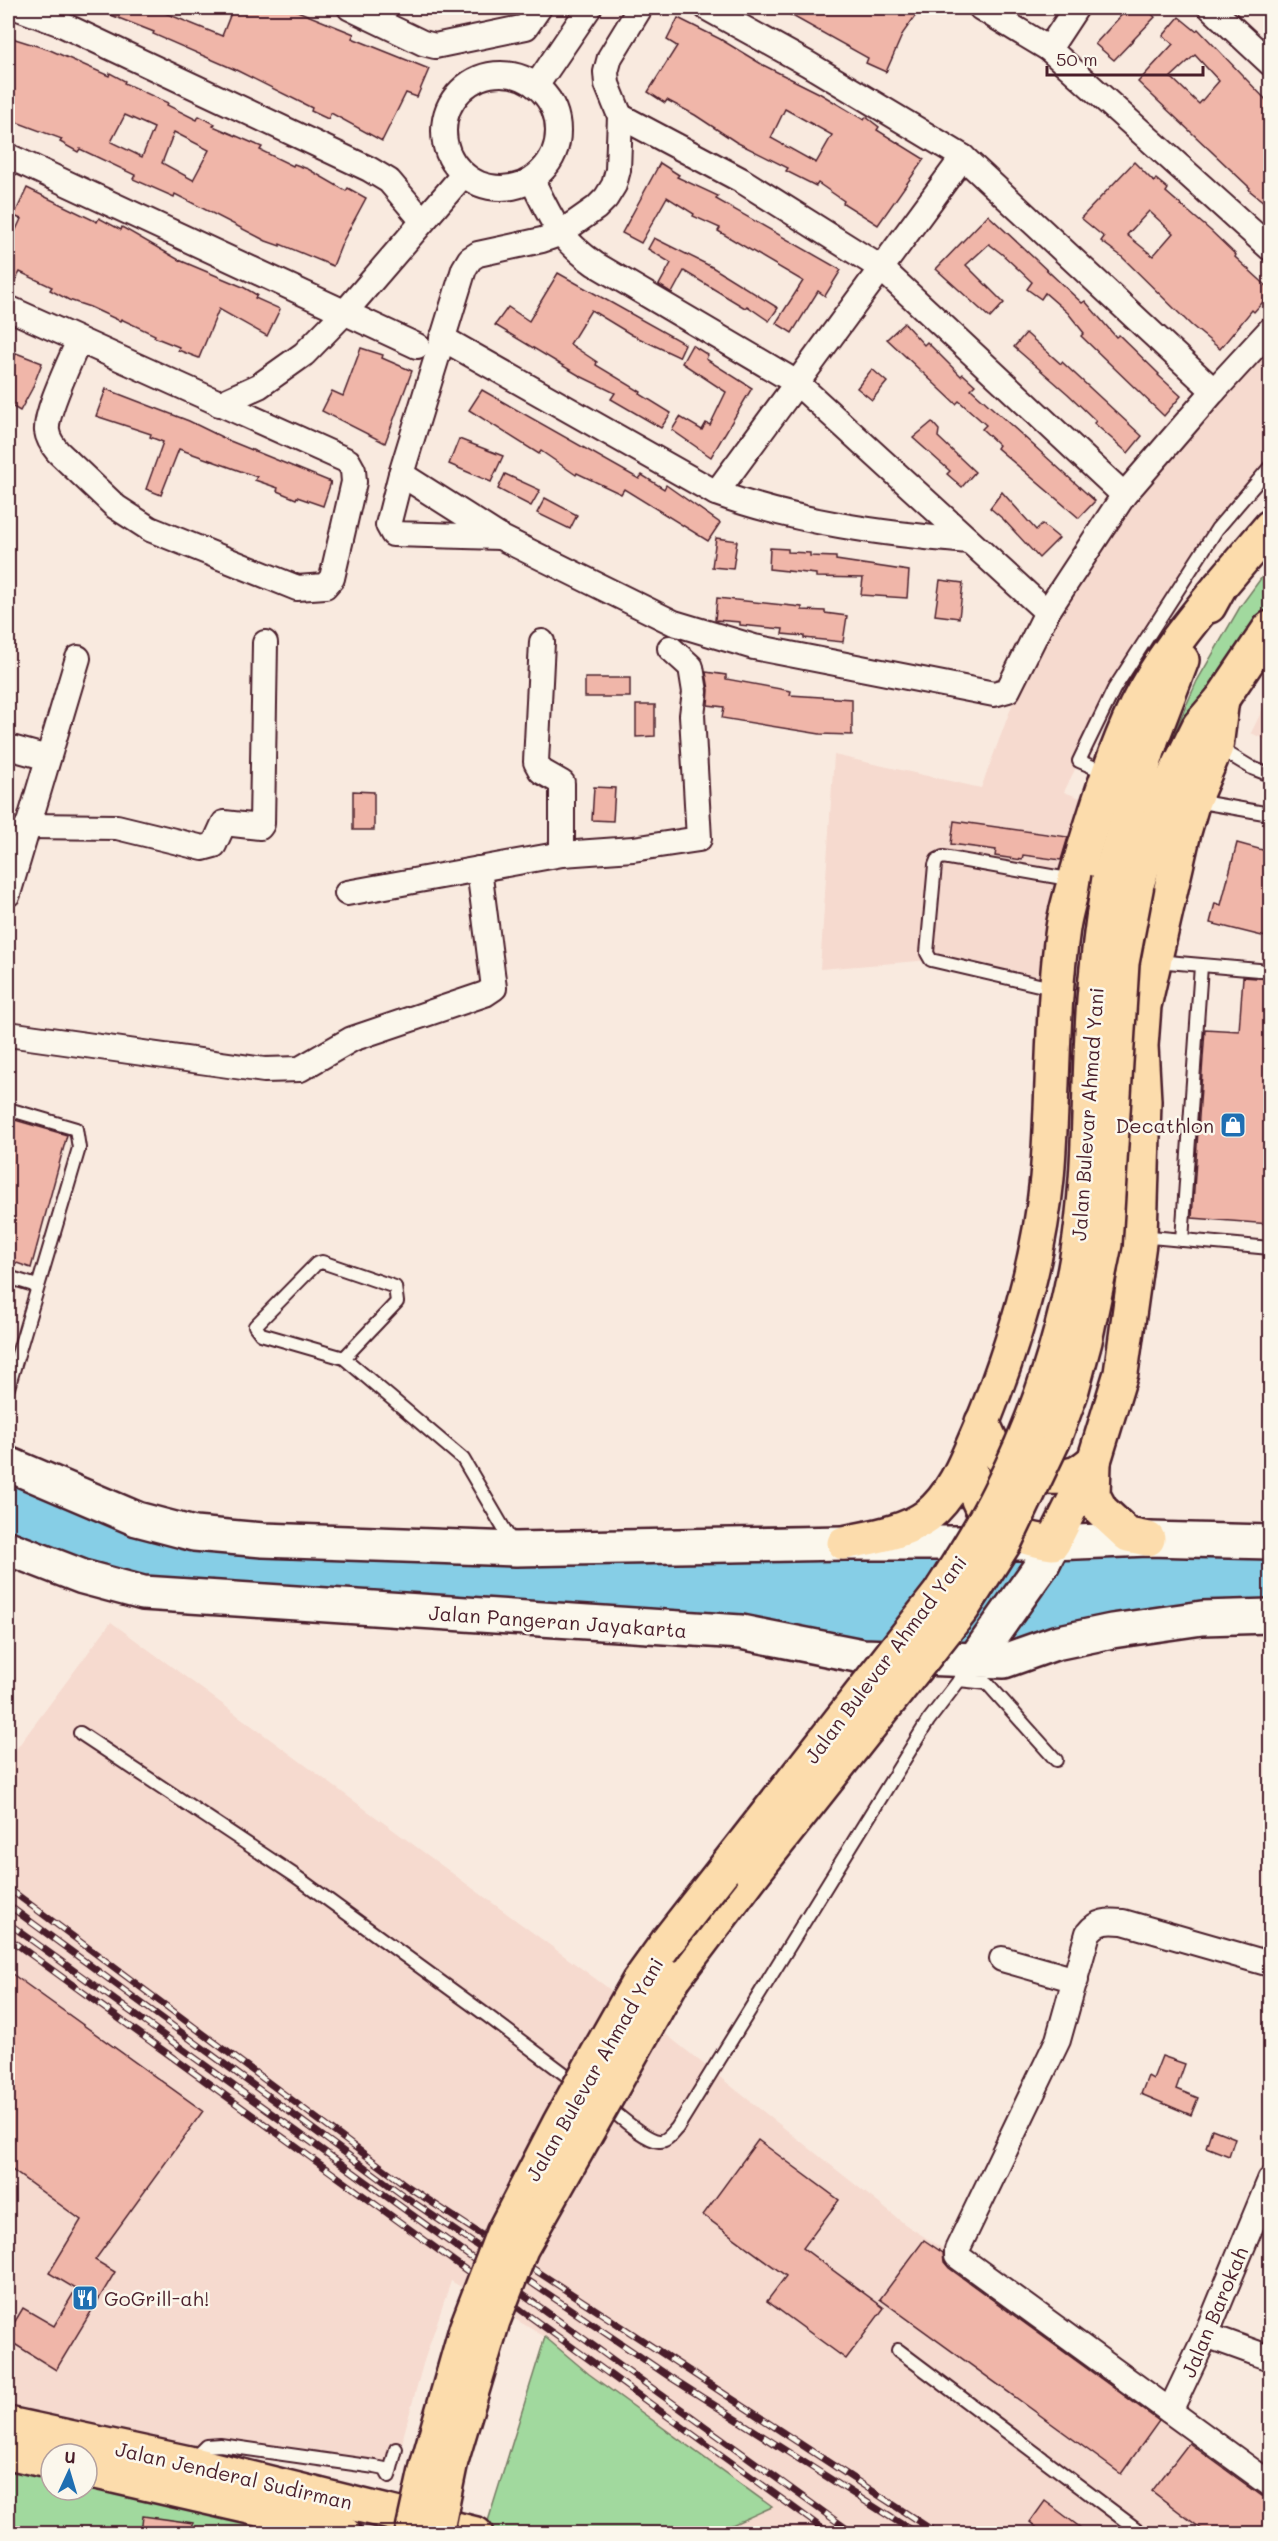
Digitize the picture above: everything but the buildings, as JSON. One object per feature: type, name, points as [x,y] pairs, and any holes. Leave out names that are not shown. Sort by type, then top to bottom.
[{"type":"main road","name":"Jalan Bulevar Ahmad Yani","points":[[436,2534],[451,2461],[493,2320],[521,2250],[674,1978],[752,1875],[963,1608],[1005,1542],[1054,1439],[1071,1393],[1085,1341],[1105,1244],[1122,963],[1123,881],[1160,716],[1180,664],[1220,586],[1270,527]]},
{"type":"main road","points":[[844,1543],[904,1528],[925,1518],[941,1503],[968,1458],[1010,1354],[1033,1268],[1041,1226],[1063,926],[1075,880],[1094,767],[1137,705],[1173,644],[1220,586]]},
{"type":"main road","name":"Jalan Bulevar Ahmad Yani","points":[[396,2526],[427,2466],[471,2318],[503,2233],[639,1981],[939,1594],[985,1519],[1024,1438],[1053,1358],[1077,1257],[1086,1185],[1098,942],[1123,881],[1199,726],[1222,699],[1270,628]]},
{"type":"main road","points":[[968,1458],[980,1505],[993,1520],[1005,1529],[1022,1536],[1048,1553],[1094,1461],[1121,1373],[1140,1236],[1144,1101],[1141,1046],[1144,1006],[1167,901],[1193,801],[1216,747],[1222,699]]},
{"type":"main road","points":[[982,1422],[998,1454],[1012,1468],[1031,1474],[1058,1476],[1075,1474],[1094,1461]]},
{"type":"main road","points":[[1094,1461],[1093,1495],[1101,1510],[1128,1536],[1148,1539]]},
{"type":"main road","name":"Jalan Jenderal Sudirman","points":[[8,2424],[189,2463],[396,2526],[476,2534]]},
{"type":"main road","points":[[8,2452],[39,2459]]},
{"type":"main road","name":"Jalan Jenderal Sudirman","points":[[99,2473],[258,2509],[344,2534]]},
{"type":"main road","points":[[258,2509],[302,2534]]},
{"type":"street","points":[[18,8],[60,24],[369,169],[389,181],[422,220]]},
{"type":"street","points":[[350,8],[423,43],[435,46],[526,27],[539,8]]},
{"type":"street","points":[[536,86],[589,8]]},
{"type":"street","points":[[500,537],[393,534],[388,525],[442,338],[464,269],[470,259],[478,254],[560,234],[596,208],[614,185],[619,162],[620,116],[606,72],[610,57],[640,8]]},
{"type":"street","points":[[707,8],[808,64],[963,157],[1214,391]]},
{"type":"street","points":[[981,8],[1050,49],[1270,248]]},
{"type":"street","points":[[1050,49],[1076,8]]},
{"type":"street","points":[[1210,8],[1270,63]]},
{"type":"street","points":[[499,74],[519,77],[536,86],[549,99],[556,116],[558,134],[555,152],[546,168],[532,180],[515,187],[496,189],[479,184],[463,175],[451,160],[444,141],[444,122],[450,103],[463,88],[480,78],[499,74]]},
{"type":"street","points":[[620,116],[741,180],[881,268],[1124,495]]},
{"type":"street","points":[[8,156],[417,346]]},
{"type":"street","points":[[716,493],[963,157]]},
{"type":"street","points":[[219,404],[259,386],[304,354],[345,312],[463,175]]},
{"type":"street","points":[[532,180],[560,234],[574,249],[595,264],[797,382],[1047,612]]},
{"type":"street","points":[[8,308],[348,461],[353,470],[354,482],[332,578],[325,585],[297,588],[150,529],[116,507],[58,452],[51,443],[47,430],[50,416],[79,340]]},
{"type":"street","points":[[401,474],[500,537],[674,623],[754,648],[994,694],[1008,690],[1047,612],[1124,495],[1270,330]]},
{"type":"street","points":[[442,338],[716,493],[757,507],[843,525],[916,537],[969,541]]},
{"type":"street","points":[[27,826],[117,827],[204,848],[214,845],[224,823],[260,827],[262,824],[265,642]]},
{"type":"street","points":[[542,642],[536,762],[541,771],[562,783],[562,854]]},
{"type":"street","points":[[348,892],[562,854],[633,849],[699,839],[692,715],[695,692],[691,668],[670,648]]},
{"type":"street","points":[[8,894],[78,658]]},
{"type":"street","points":[[8,747],[48,758]]},
{"type":"street","points":[[8,1034],[264,1070],[300,1068],[352,1039],[485,994],[494,988],[479,869]]},
{"type":"street","points":[[8,1464],[137,1519],[194,1534],[263,1540],[516,1549],[844,1543],[1048,1553],[1148,1539],[1270,1542]]},
{"type":"street","name":"Jalan Pangeran Jayakarta","points":[[8,1548],[83,1577],[143,1593],[741,1632],[862,1656],[967,1669],[1004,1660],[1055,1643],[1112,1631],[1202,1618],[1270,1616]]},
{"type":"street","points":[[967,1669],[1048,1553]]},
{"type":"street","points":[[1270,1964],[1123,1922],[1102,1921],[1094,1925],[1089,1933],[1058,2040],[957,2250],[957,2256],[1270,2484]]},
{"type":"street","points":[[1002,1959],[1076,1980]]},
{"type":"street","name":"Jalan Barokah","points":[[1170,2411],[1206,2335],[1270,2180]]},
{"type":"street","points":[[1206,2335],[1270,2358]]},
{"type":"lane","points":[[1094,767],[1114,689],[1217,529],[1270,467]]},
{"type":"lane","points":[[1216,747],[1252,768],[1270,775]]},
{"type":"lane","points":[[1193,801],[1270,814]]},
{"type":"lane","points":[[1057,989],[931,960],[927,953],[935,865],[937,860],[943,857],[1075,880]]},
{"type":"lane","points":[[1155,961],[1270,971]]},
{"type":"lane","points":[[1182,1240],[1201,966]]},
{"type":"lane","points":[[8,1109],[76,1129],[79,1148],[9,1374],[8,1388]]},
{"type":"lane","points":[[1140,1236],[1270,1248]]},
{"type":"lane","points":[[344,1358],[397,1302],[398,1294],[395,1287],[322,1262],[316,1264],[255,1326],[261,1334],[344,1358],[463,1459],[516,1549]]},
{"type":"lane","points":[[8,1277],[37,1286]]},
{"type":"lane","points":[[80,1732],[294,1875],[489,2017],[648,2137],[659,2141],[666,2139],[677,2128],[928,1720],[967,1669],[987,1683],[1056,1760]]},
{"type":"lane","points":[[898,2350],[1143,2534]]},
{"type":"lane","points":[[189,2463],[206,2446],[218,2444],[375,2467],[385,2469],[389,2476],[396,2449]]},
{"type":"shaded area","points":[[1270,330],[1270,467],[1217,529],[1114,689],[1064,792],[1097,804],[1057,989],[931,960],[820,969],[834,755],[981,788],[1047,612],[1124,495]]},
{"type":"shaded area","points":[[1270,694],[1270,742],[1251,733]]},
{"type":"shaded area","points":[[111,1622],[604,1985],[906,2225],[1076,2334],[1270,2481],[1270,2533],[714,2533],[771,2507],[589,2374],[545,2337],[451,2281],[423,2364],[404,2434],[397,2476],[389,2476],[385,2469],[218,2444],[189,2463],[8,2424],[8,1760]]},
{"type":"green space","points":[[1270,566],[1270,608],[1238,643],[1175,748],[1168,747],[1197,681],[1240,607]]},
{"type":"green space","points":[[545,2337],[589,2374],[772,2507],[714,2533],[484,2534]]},
{"type":"green space","points":[[8,2452],[39,2459],[39,2502],[99,2502],[99,2474],[302,2533],[8,2533]]},
{"type":"water","points":[[8,1464],[175,1530],[1270,1542],[1270,1616],[1004,1661],[143,1593],[8,1548]]},
{"type":"railway","points":[[8,1888],[407,2186],[938,2534]]},
{"type":"railway","points":[[8,1905],[404,2196],[670,2377],[917,2534]]},
{"type":"railway","points":[[8,1923],[854,2534]]},
{"type":"railway","points":[[8,1938],[830,2534]]},
{"type":"place","name":"Decathlon","points":[[1233,1125]]},
{"type":"place","name":"GoGrill-ah!","points":[[85,2298]]}]
